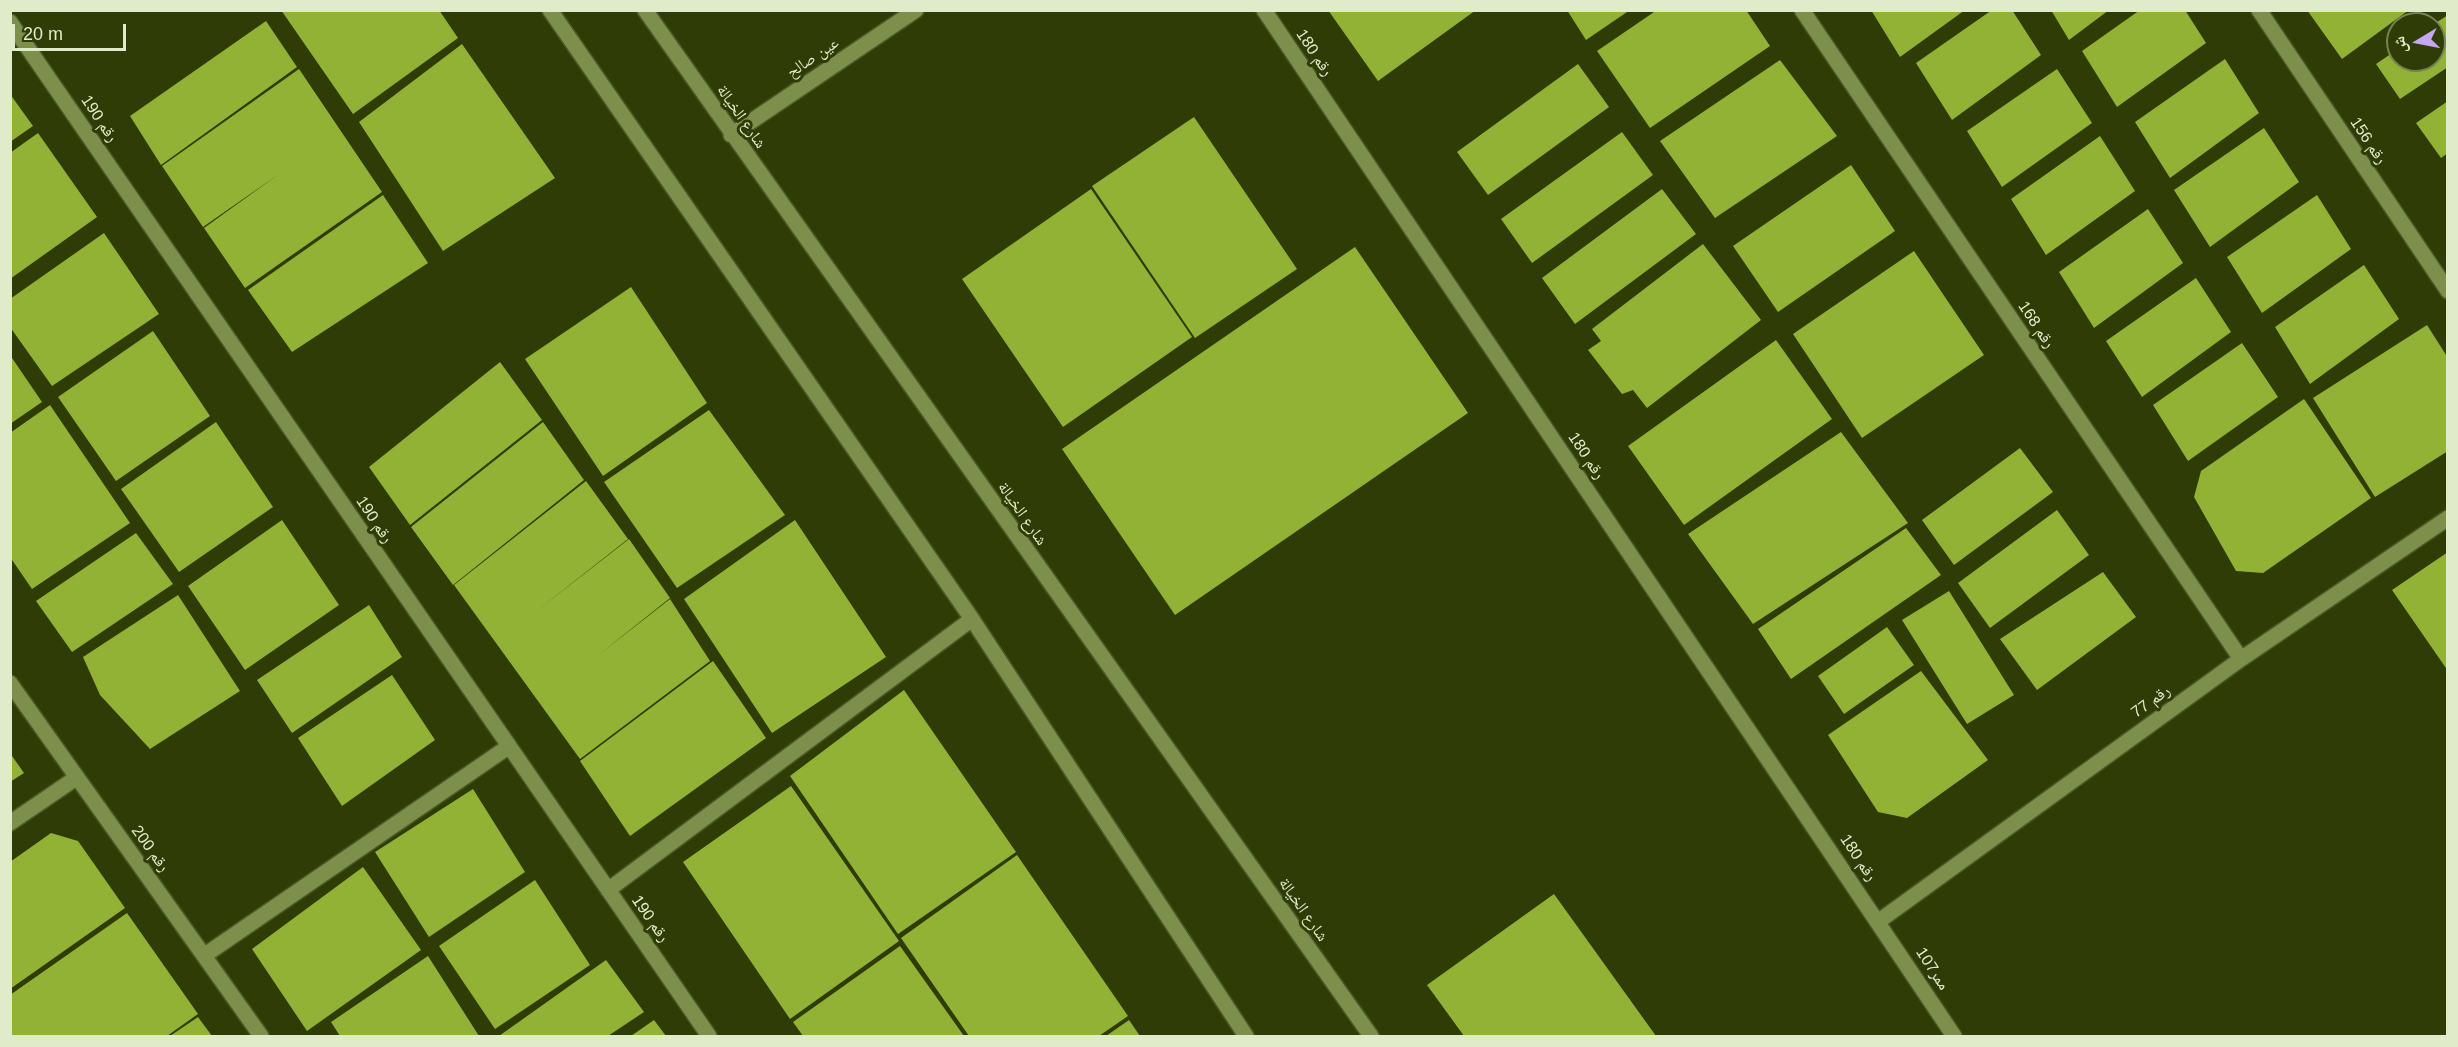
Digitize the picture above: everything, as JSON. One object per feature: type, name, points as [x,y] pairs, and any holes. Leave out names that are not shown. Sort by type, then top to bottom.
[{"type":"street","points":[[550,10],[972,619],[1246,1036]]},
{"type":"street","name":"شارع الخيالة","points":[[645,10],[731,135],[1371,1036]]},
{"type":"street","name":"عين صالح","points":[[731,135],[916,10]]},
{"type":"street","name":"رقم 180","points":[[1263,10],[1879,921]]},
{"type":"street","name":"رقم 168","points":[[1802,10],[2241,659]]},
{"type":"street","name":"رقم 156","points":[[2259,10],[2448,291]]},
{"type":"street","name":"رقم 190","points":[[10,22],[709,1036]]},
{"type":"street","name":"رقم 77","points":[[1879,921],[2241,659],[2448,518]]},
{"type":"street","points":[[608,890],[972,619]]},
{"type":"street","name":"رقم 200","points":[[10,683],[261,1036]]},
{"type":"street","points":[[205,956],[508,747]]},
{"type":"street","points":[[10,823],[76,778]]},
{"type":"street","name":"ممر107","points":[[1879,921],[1954,1036]]},
{"type":"building","points":[[281,10],[439,10],[458,38],[353,114]]},
{"type":"building","points":[[1328,10],[1476,10],[1378,81]]},
{"type":"building","points":[[1567,10],[1630,10],[1586,40]]},
{"type":"building","points":[[1657,10],[1746,10],[1770,46],[1650,128],[1597,51]]},
{"type":"building","points":[[1871,10],[1965,10],[1900,57]]},
{"type":"building","points":[[1992,10],[2012,10],[2041,55],[1952,120],[1916,63]]},
{"type":"building","points":[[2051,10],[2109,10],[2069,40]]},
{"type":"building","points":[[2140,10],[2185,10],[2206,43],[2117,107],[2082,51]]},
{"type":"building","points":[[2307,10],[2409,10],[2386,12],[2386,27],[2342,59]]},
{"type":"building","points":[[2448,15],[2448,67],[2446,68],[2446,16]]},
{"type":"building","points":[[266,21],[297,67],[161,165],[130,116]]},
{"type":"building","points":[[462,44],[555,178],[443,251],[359,122]]},
{"type":"building","points":[[2386,57],[2386,72],[2440,72],[2400,99],[2376,64]]},
{"type":"building","points":[[2225,59],[2259,113],[2170,178],[2135,122]]},
{"type":"building","points":[[1780,60],[1837,136],[1715,218],[1660,141]]},
{"type":"building","points":[[1578,64],[1609,107],[1488,195],[1457,152]]},
{"type":"building","points":[[299,69],[382,192],[245,288],[204,228],[279,174],[203,227],[162,166]]},
{"type":"building","points":[[2057,69],[2092,123],[2002,187],[1967,131]]},
{"type":"building","points":[[10,94],[33,126],[10,142]]},
{"type":"building","points":[[2448,101],[2448,153],[2441,158],[2416,123]]},
{"type":"building","points":[[1194,117],[1297,269],[1195,338],[1092,186]]},
{"type":"building","points":[[2264,128],[2299,182],[2210,247],[2174,190]]},
{"type":"building","points":[[1622,132],[1653,175],[1532,263],[1501,219]]},
{"type":"building","points":[[38,133],[97,217],[10,279],[10,153]]},
{"type":"building","points":[[2100,136],[2135,191],[2046,255],[2011,199]]},
{"type":"building","points":[[1851,165],[1895,231],[1778,312],[1733,246]]},
{"type":"building","points":[[1091,189],[1192,337],[1063,427],[962,279]]},
{"type":"building","points":[[1662,189],[1696,234],[1575,324],[1542,278]]},
{"type":"building","points":[[383,195],[428,263],[292,352],[248,290]]},
{"type":"building","points":[[2317,195],[2351,249],[2262,313],[2227,257]]},
{"type":"building","points":[[2148,209],[2183,263],[2094,328],[2059,272]]},
{"type":"building","points":[[104,233],[159,314],[52,386],[10,327],[10,299]]},
{"type":"building","points":[[1703,244],[1761,320],[1647,408],[1633,390],[1622,394],[1588,350],[1601,341],[1592,329]]},
{"type":"building","points":[[1355,247],[1468,413],[1175,615],[1062,449]]},
{"type":"building","points":[[1914,251],[1984,355],[1862,438],[1793,334]]},
{"type":"building","points":[[2364,265],[2399,319],[2310,384],[2275,327]]},
{"type":"building","points":[[2196,278],[2231,332],[2142,397],[2106,341]]},
{"type":"building","points":[[631,287],[707,403],[603,476],[525,359]]},
{"type":"building","points":[[2427,325],[2448,358],[2448,451],[2375,497],[2313,398]]},
{"type":"building","points":[[153,331],[210,416],[116,481],[58,397]]},
{"type":"building","points":[[1776,340],[1832,419],[1684,525],[1628,446]]},
{"type":"building","points":[[2242,343],[2278,397],[2188,461],[2153,405]]},
{"type":"building","points":[[10,355],[42,402],[10,424]]},
{"type":"building","points":[[500,362],[542,420],[410,525],[369,467]]},
{"type":"building","points":[[2304,399],[2371,498],[2263,573],[2236,571],[2194,497],[2201,471]]},
{"type":"building","points":[[50,405],[130,523],[32,589],[10,557],[10,433]]},
{"type":"building","points":[[709,410],[785,515],[677,588],[604,482]]},
{"type":"building","points":[[216,422],[273,507],[179,572],[121,489]]},
{"type":"building","points":[[543,422],[584,480],[453,585],[411,527]]},
{"type":"building","points":[[1841,432],[1908,523],[1753,624],[1688,534]]},
{"type":"building","points":[[2020,448],[2053,492],[1954,565],[1922,520]]},
{"type":"building","points":[[586,481],[628,539],[534,613],[629,539],[670,598],[596,657],[670,599],[710,661],[580,759],[454,585]]},
{"type":"building","points":[[2057,510],[2089,555],[1990,628],[1958,583]]},
{"type":"building","points":[[282,520],[339,605],[245,670],[188,586]]},
{"type":"building","points":[[795,520],[886,657],[772,733],[684,599]]},
{"type":"building","points":[[1906,528],[1941,575],[1791,679],[1758,629]]},
{"type":"building","points":[[136,533],[173,584],[72,652],[36,601]]},
{"type":"building","points":[[2448,552],[2448,671],[2392,590]]},
{"type":"building","points":[[2103,572],[2136,617],[2037,690],[2000,639]]},
{"type":"building","points":[[1949,591],[2014,695],[1967,724],[1902,620]]},
{"type":"building","points":[[178,595],[240,691],[150,749],[100,695],[83,657]]},
{"type":"building","points":[[369,605],[402,657],[292,733],[257,680]]},
{"type":"building","points":[[1887,627],[1914,665],[1844,714],[1818,676]]},
{"type":"building","points":[[713,661],[766,738],[630,836],[580,761]]},
{"type":"building","points":[[1921,671],[1988,760],[1907,818],[1878,812],[1828,735]]},
{"type":"building","points":[[392,675],[435,740],[342,806],[298,738]]},
{"type":"building","points":[[904,690],[1016,852],[898,934],[790,776]]},
{"type":"building","points":[[10,753],[24,773],[10,782]]},
{"type":"building","points":[[791,786],[899,941],[790,1019],[683,862]]},
{"type":"building","points":[[473,789],[525,872],[429,937],[375,852]]},
{"type":"building","points":[[51,833],[78,841],[125,908],[10,989],[10,862]]},
{"type":"building","points":[[1017,855],[1128,1016],[1099,1036],[969,1036],[901,938]]},
{"type":"building","points":[[363,867],[421,950],[307,1031],[252,949]]},
{"type":"building","points":[[535,880],[590,965],[495,1029],[439,946]]},
{"type":"building","points":[[1554,894],[1656,1036],[1464,1036],[1427,985]]},
{"type":"building","points":[[127,913],[198,1014],[167,1036],[10,1036],[10,995]]},
{"type":"building","points":[[900,946],[964,1036],[803,1036],[793,1022]]},
{"type":"building","points":[[428,956],[479,1036],[340,1036],[331,1022]]},
{"type":"building","points":[[606,960],[644,1012],[608,1036],[499,1036]]},
{"type":"building","points":[[198,1017],[212,1036],[170,1036]]},
{"type":"building","points":[[654,1020],[666,1036],[631,1036]]},
{"type":"building","points":[[1129,1020],[1140,1036],[1106,1036]]}]
